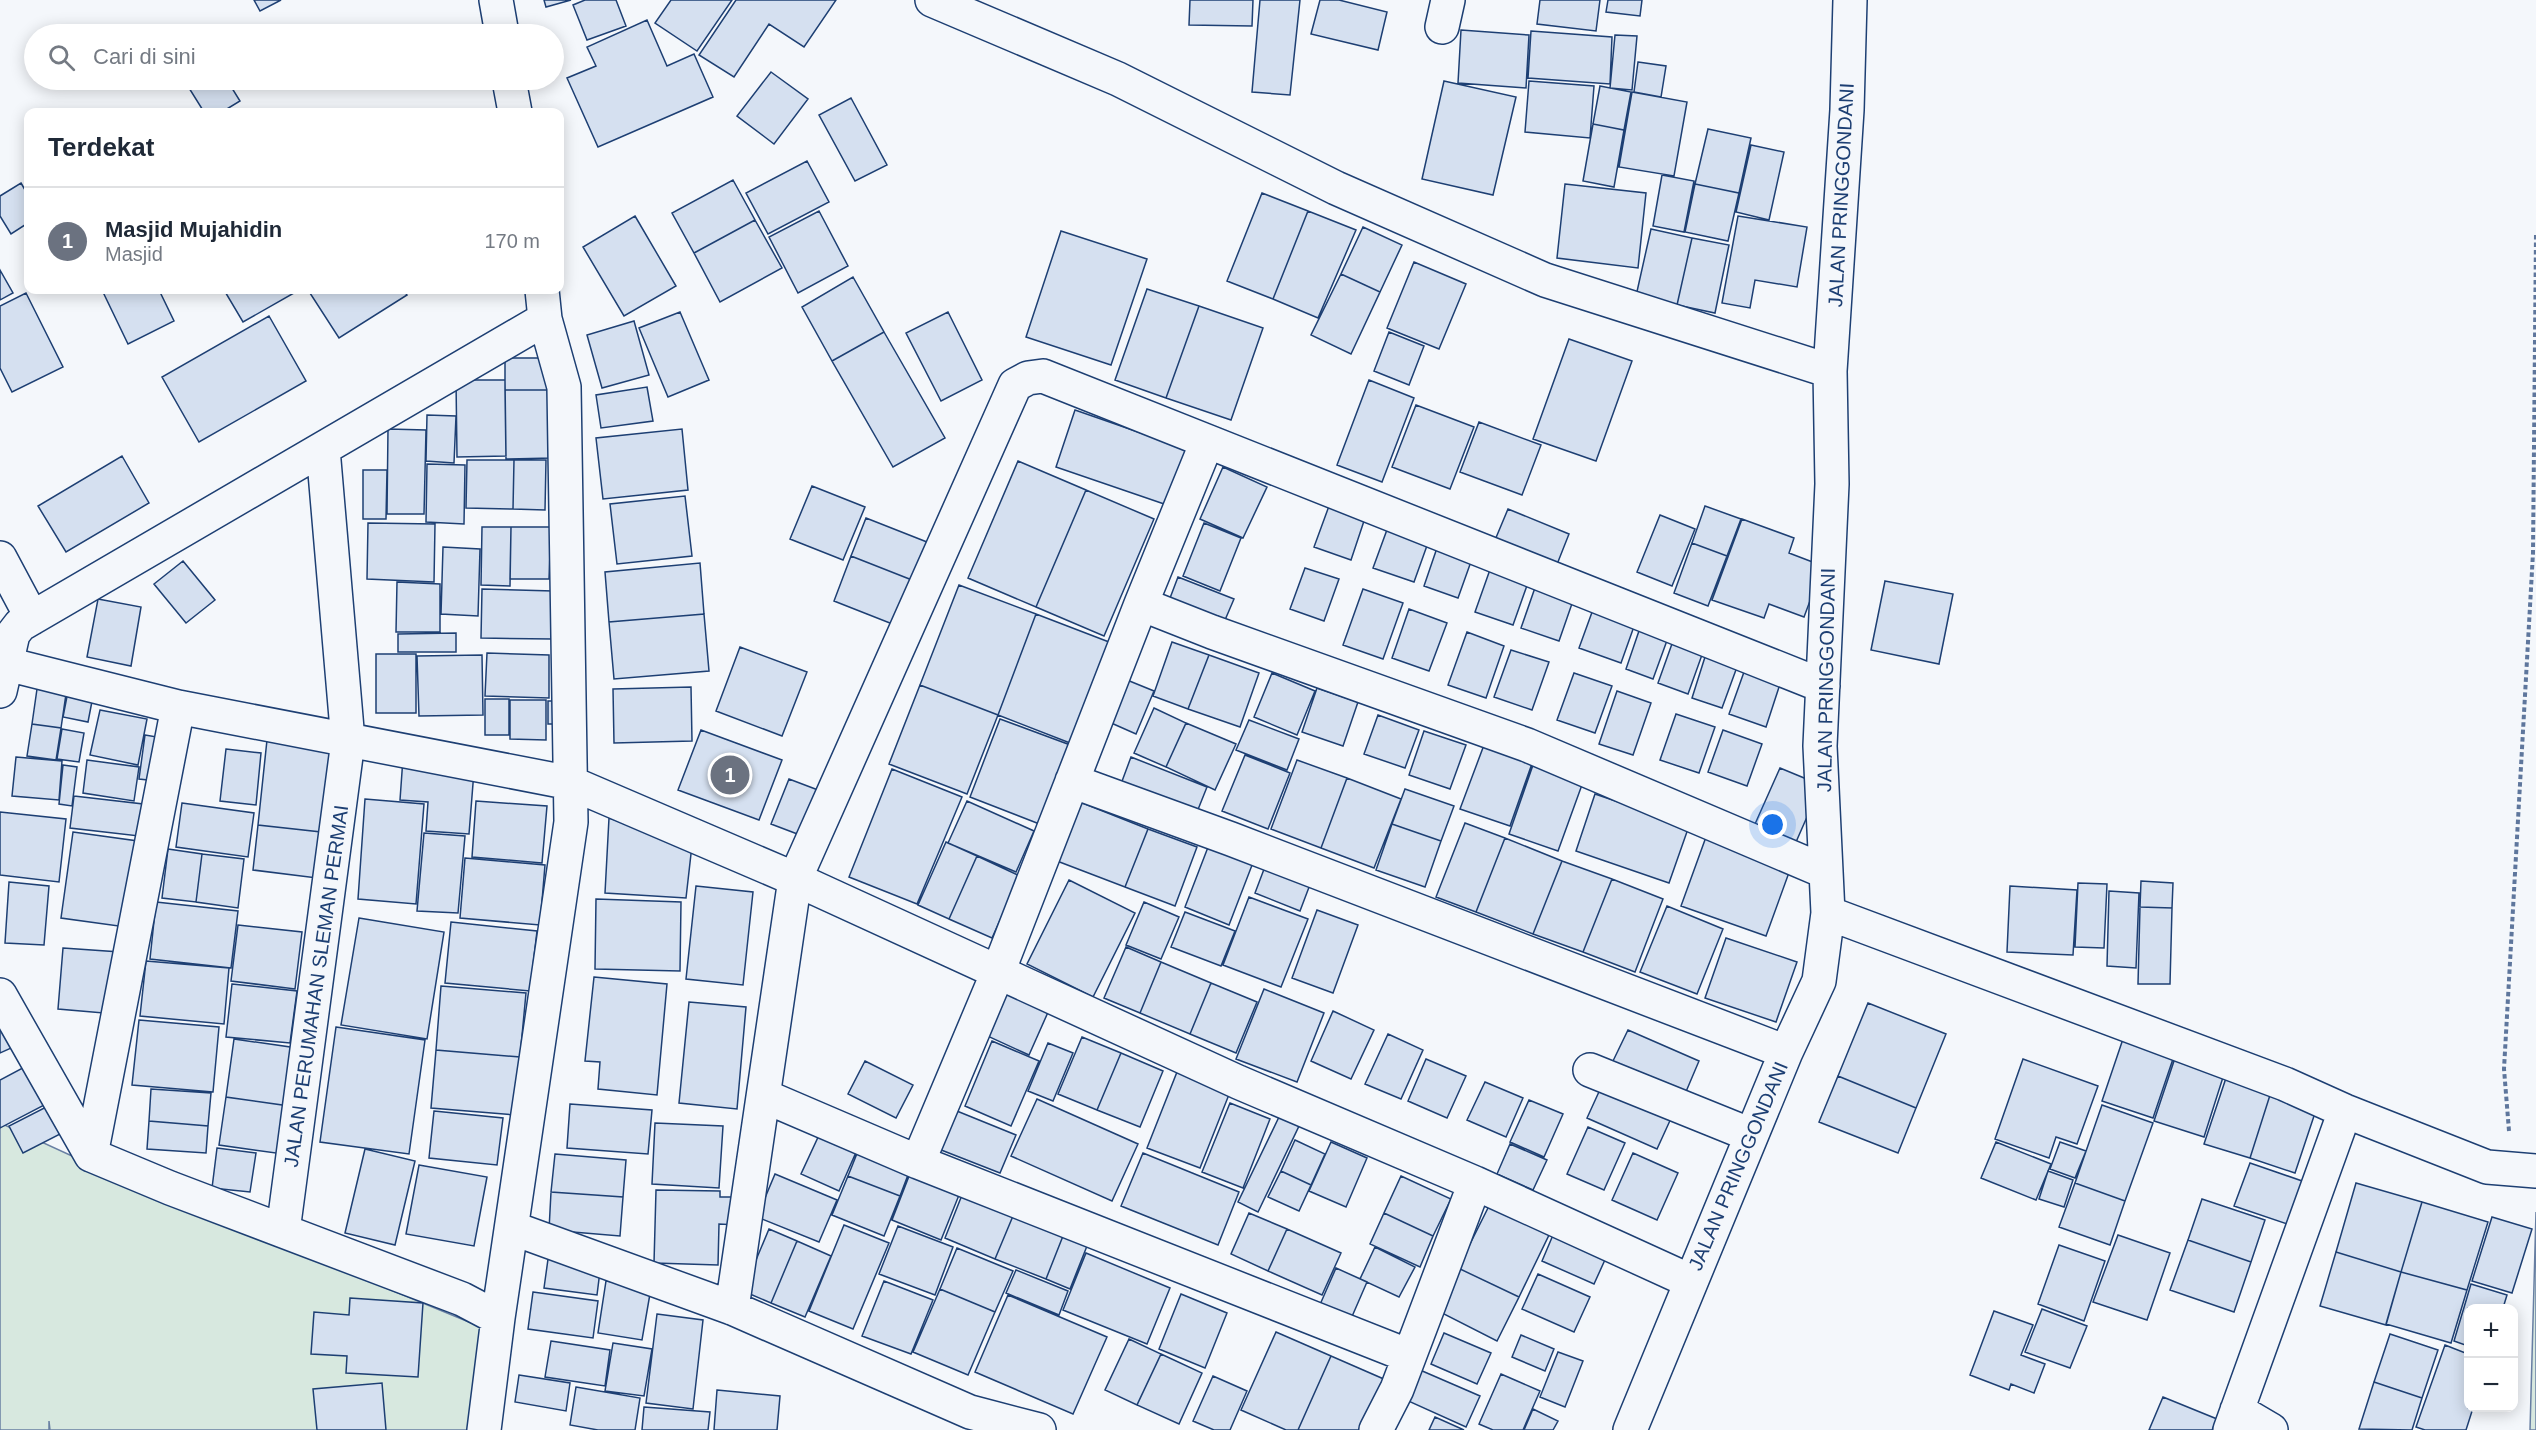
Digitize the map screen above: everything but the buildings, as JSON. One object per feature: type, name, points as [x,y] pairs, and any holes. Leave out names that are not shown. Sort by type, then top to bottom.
[{"type":"street","points":[[495,0],[500,24]]},
{"type":"street","points":[[932,0],[1118,78],[1336,188],[1545,280],[1830,371]]},
{"type":"street","name":"JALAN PRINGGONDANI","points":[[1630,1430],[1751,1135],[1819,981],[1828,913],[1820,746],[1832,484],[1830,371],[1847,110],[1850,0]]},
{"type":"street","points":[[511,90],[514,108]]},
{"type":"street","points":[[544,304],[499,347],[20,625],[14,634],[4,677],[178,707],[572,783],[795,879],[1238,1082],[1475,1183],[1690,1281]]},
{"type":"street","points":[[484,1430],[498,1318],[572,822],[564,387],[544,304]]},
{"type":"street","points":[[732,1308],[795,879],[1015,385],[1028,378],[1043,376],[1823,686]]},
{"type":"street","points":[[918,1162],[998,972],[1140,604],[1207,442]]},
{"type":"street","name":"JALAN PERUMAHAN SLEMAN PERMAI","points":[[284,1231],[348,741],[323,449]]},
{"type":"street","points":[[0,558],[32,618]]},
{"type":"street","points":[[1140,604],[1527,745],[1826,872]]},
{"type":"street","points":[[91,1155],[178,707]]},
{"type":"street","points":[[1072,781],[1242,843],[1786,1052]]},
{"type":"street","points":[[1828,913],[2274,1080],[2345,1111],[2487,1167],[2524,1170]]},
{"type":"street","points":[[0,995],[91,1155],[170,1188],[462,1299],[498,1318]]},
{"type":"street","points":[[1590,1070],[1751,1135]]},
{"type":"street","points":[[764,1096],[918,1162],[1409,1356]]},
{"type":"street","points":[[2271,1430],[2233,1420],[2345,1111]]},
{"type":"street","points":[[1376,1430],[1397,1389],[1475,1183]]},
{"type":"street","points":[[512,1228],[732,1308],[968,1421],[1039,1430]]},
{"type":"path","points":[[2524,1170],[2504,1069],[2533,553],[2536,233]]},
{"type":"shaded area","points":[[0,1123],[133,1184],[486,1329],[474,1430],[50,1430],[49,1421],[49,1430],[0,1430]]},
{"type":"shaded area","points":[[2536,1212],[2536,1430],[2530,1430]]},
{"type":"place","name":"Masjid Mujahidin","points":[[730,775]]}]
